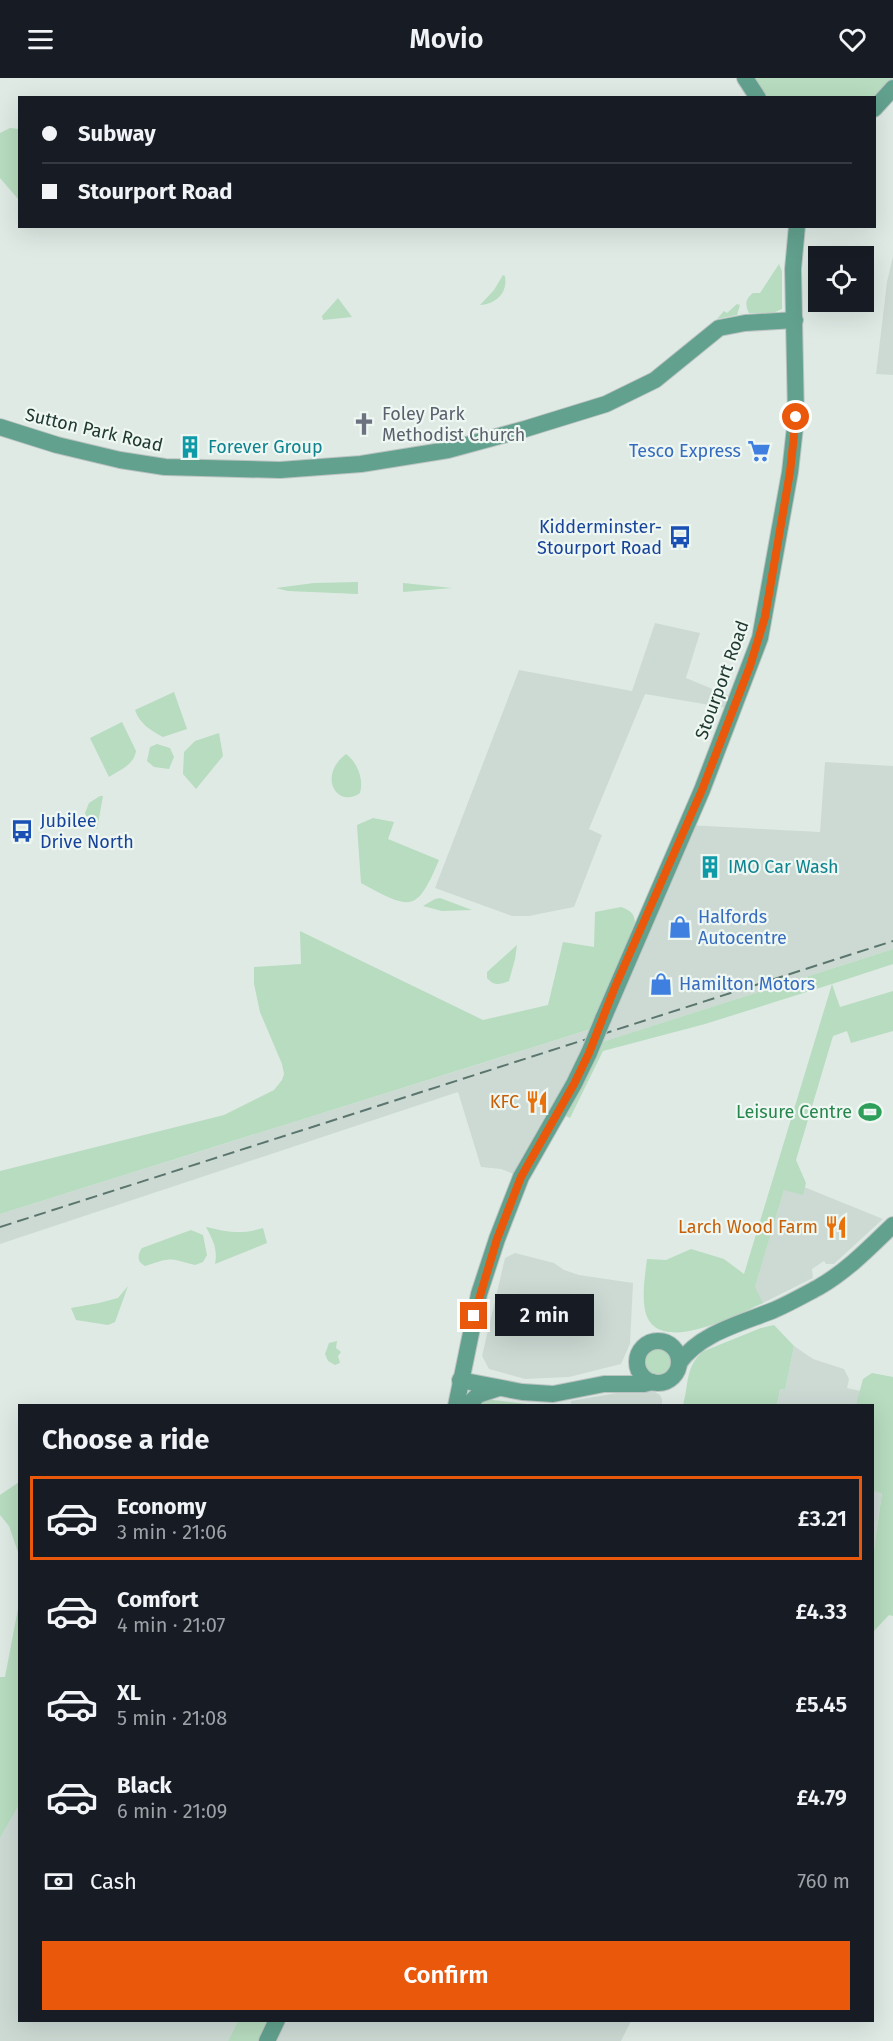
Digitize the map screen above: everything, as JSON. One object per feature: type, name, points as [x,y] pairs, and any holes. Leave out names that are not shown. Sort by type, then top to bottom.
[{"type":"main road","points":[[745,78],[757,96]]},
{"type":"main road","points":[[876,107],[893,88]]},
{"type":"main road","name":"Stourport Road","points":[[460,1380],[479,1294],[521,1177],[589,1053],[702,790],[760,638],[796,417],[793,269],[797,228]]},
{"type":"main road","name":"Sutton Park Road","points":[[0,427],[57,445],[120,460],[165,467],[280,470],[371,463],[448,450],[606,404],[655,380],[719,328],[745,323],[795,320]]},
{"type":"main road","points":[[604,1384],[626,1373],[637,1362],[641,1350],[649,1343],[659,1341],[668,1343],[708,1337],[786,1305],[824,1284],[854,1262],[893,1225]]},
{"type":"main road","points":[[456,1404],[460,1380],[534,1394],[553,1394],[604,1384],[663,1382],[676,1372],[679,1363],[688,1353],[708,1337]]},
{"type":"main road","points":[[668,1343],[676,1352],[679,1363]]},
{"type":"main road","points":[[637,1362],[640,1372],[652,1382]]},
{"type":"main road","points":[[469,1404],[478,1395],[500,1388]]},
{"type":"main road","points":[[267,2041],[276,2022]]},
{"type":"shaded area","points":[[893,256],[893,375],[876,374],[887,282]]},
{"type":"shaded area","points":[[655,623],[700,633],[686,678],[737,699],[733,709],[645,694],[589,829],[602,835],[574,907],[529,916],[512,916],[435,888],[519,670],[632,691]]},
{"type":"shaded area","points":[[825,762],[893,766],[893,949],[593,1045],[521,1177],[501,1169],[481,1167],[458,1092],[0,1244],[0,1214],[601,1026],[687,825],[820,832]]},
{"type":"shaded area","points":[[787,1180],[883,1219],[834,1264],[826,1264],[824,1261],[812,1269],[813,1278],[761,1304],[754,1290]]},
{"type":"shaded area","points":[[515,1253],[554,1263],[564,1270],[579,1275],[633,1283],[630,1344],[621,1364],[569,1377],[525,1379],[489,1369],[482,1356],[505,1258]]},
{"type":"shaded area","points":[[794,1346],[813,1359],[844,1369],[849,1379],[847,1388],[861,1391],[856,1404],[777,1404],[780,1389],[785,1390]]},
{"type":"shaded area","points":[[622,1392],[655,1392],[660,1395],[662,1404],[571,1404],[571,1401]]},
{"type":"shaded area","points":[[874,1491],[882,1492],[874,1549]]},
{"type":"shaded area","points":[[18,1807],[18,2022],[238,2022],[228,2041],[0,2041],[0,1838]]},
{"type":"shaded area","points":[[276,2022],[630,2022],[621,2041],[267,2041]]},
{"type":"green space","points":[[751,78],[893,78],[876,96],[763,96]]},
{"type":"green space","points":[[10,128],[18,129],[18,199],[0,178],[0,133]]},
{"type":"green space","points":[[779,264],[782,271],[782,309],[773,313],[749,313],[746,305],[748,298],[753,293],[760,293]]},
{"type":"green space","points":[[503,275],[505,276],[505,288],[500,296],[496,300],[480,305],[494,290]]},
{"type":"green space","points":[[338,298],[352,317],[323,320],[322,316]]},
{"type":"green space","points":[[737,304],[740,305],[737,315],[717,319],[724,311],[727,313]]},
{"type":"green space","points":[[358,582],[358,594],[288,591],[276,588],[314,583]]},
{"type":"green space","points":[[403,583],[452,588],[403,592]]},
{"type":"green space","points":[[174,692],[187,729],[163,737],[146,726],[135,710]]},
{"type":"green space","points":[[122,722],[136,751],[135,756],[129,764],[109,777],[90,738]]},
{"type":"green space","points":[[219,733],[223,756],[196,789],[183,774],[184,752],[195,741]]},
{"type":"green space","points":[[157,744],[170,748],[174,757],[169,769],[154,767],[147,761],[150,747]]},
{"type":"green space","points":[[346,754],[356,766],[361,782],[360,793],[352,797],[344,797],[338,793],[332,780],[337,763]]},
{"type":"green space","points":[[103,796],[97,829],[85,813],[89,803]]},
{"type":"green space","points":[[373,818],[394,822],[388,839],[439,860],[424,890],[410,902],[401,902],[361,883],[357,825]]},
{"type":"green space","points":[[440,898],[472,910],[442,911],[423,906]]},
{"type":"green space","points":[[621,907],[631,912],[635,922],[610,989],[591,1029],[0,1214],[0,1171],[224,1115],[274,1090],[284,1074],[260,1012],[254,984],[254,967],[301,964],[300,931],[483,1020],[548,1005],[563,942],[594,947],[595,912]]},
{"type":"green space","points":[[517,945],[509,981],[494,984],[487,978],[487,972]]},
{"type":"green space","points":[[893,949],[893,964],[705,1024],[603,1051],[570,1118],[564,1115],[599,1043]]},
{"type":"green space","points":[[832,984],[840,1007],[893,991],[893,1031],[851,1043],[847,1031],[833,1036],[796,1160],[806,1183],[803,1195],[784,1190],[755,1287],[763,1303],[698,1329],[680,1332],[664,1331],[652,1324],[645,1310],[647,1259],[666,1260],[691,1249],[724,1259],[744,1274]]},
{"type":"green space","points":[[206,1227],[234,1232],[248,1232],[263,1228],[267,1243],[215,1264],[214,1245]]},
{"type":"green space","points":[[191,1230],[203,1235],[207,1255],[203,1262],[195,1265],[170,1260],[145,1266],[140,1262],[139,1253],[142,1248]]},
{"type":"green space","points":[[128,1286],[115,1322],[108,1325],[76,1320],[71,1308],[118,1298]]},
{"type":"green space","points":[[774,1325],[794,1346],[785,1390],[780,1389],[777,1404],[683,1404],[691,1369],[704,1351]]},
{"type":"green space","points":[[337,1341],[336,1348],[341,1352],[338,1356],[340,1363],[335,1365],[328,1361],[325,1354],[329,1343]]},
{"type":"green space","points":[[658,1347],[669,1351],[673,1362],[669,1373],[658,1377],[647,1373],[643,1362],[647,1351]]},
{"type":"green space","points":[[872,1373],[893,1377],[893,1616],[889,1615],[874,1631],[874,1549],[882,1493],[874,1491],[874,1404],[856,1404],[863,1379]]},
{"type":"green space","points":[[485,1399],[527,1404],[479,1404]]},
{"type":"green space","points":[[18,1483],[18,1552],[9,1526],[0,1515],[0,1495]]},
{"type":"green space","points":[[18,1608],[18,1807],[0,1838],[0,1677],[5,1677]]},
{"type":"green space","points":[[238,2022],[276,2022],[267,2041],[228,2041]]},
{"type":"railway","points":[[0,1227],[893,941]]},
{"type":"place","name":"Foley Park Methodist Church","points":[[364,424]]},
{"type":"place","name":"Forever Group","points":[[190,447]]},
{"type":"place","name":"Tesco Express","points":[[759,451]]},
{"type":"place","name":"Kidderminster- Stourport Road","points":[[680,537]]},
{"type":"place","name":"Jubilee Drive North","points":[[22,831]]},
{"type":"place","name":"IMO Car Wash","points":[[710,867]]},
{"type":"place","name":"Halfords Autocentre","points":[[680,927]]},
{"type":"place","name":"Hamilton Motors","points":[[661,984]]},
{"type":"place","name":"KFC","points":[[537,1102]]},
{"type":"place","name":"Leisure Centre","points":[[870,1112]]},
{"type":"place","name":"Larch Wood Farm","points":[[836,1227]]},
{"type":"route","points":[[474,1316],[497,1239],[521,1177],[589,1053],[615,987],[702,790],[750,666],[765,617],[790,472],[796,417]]}]
